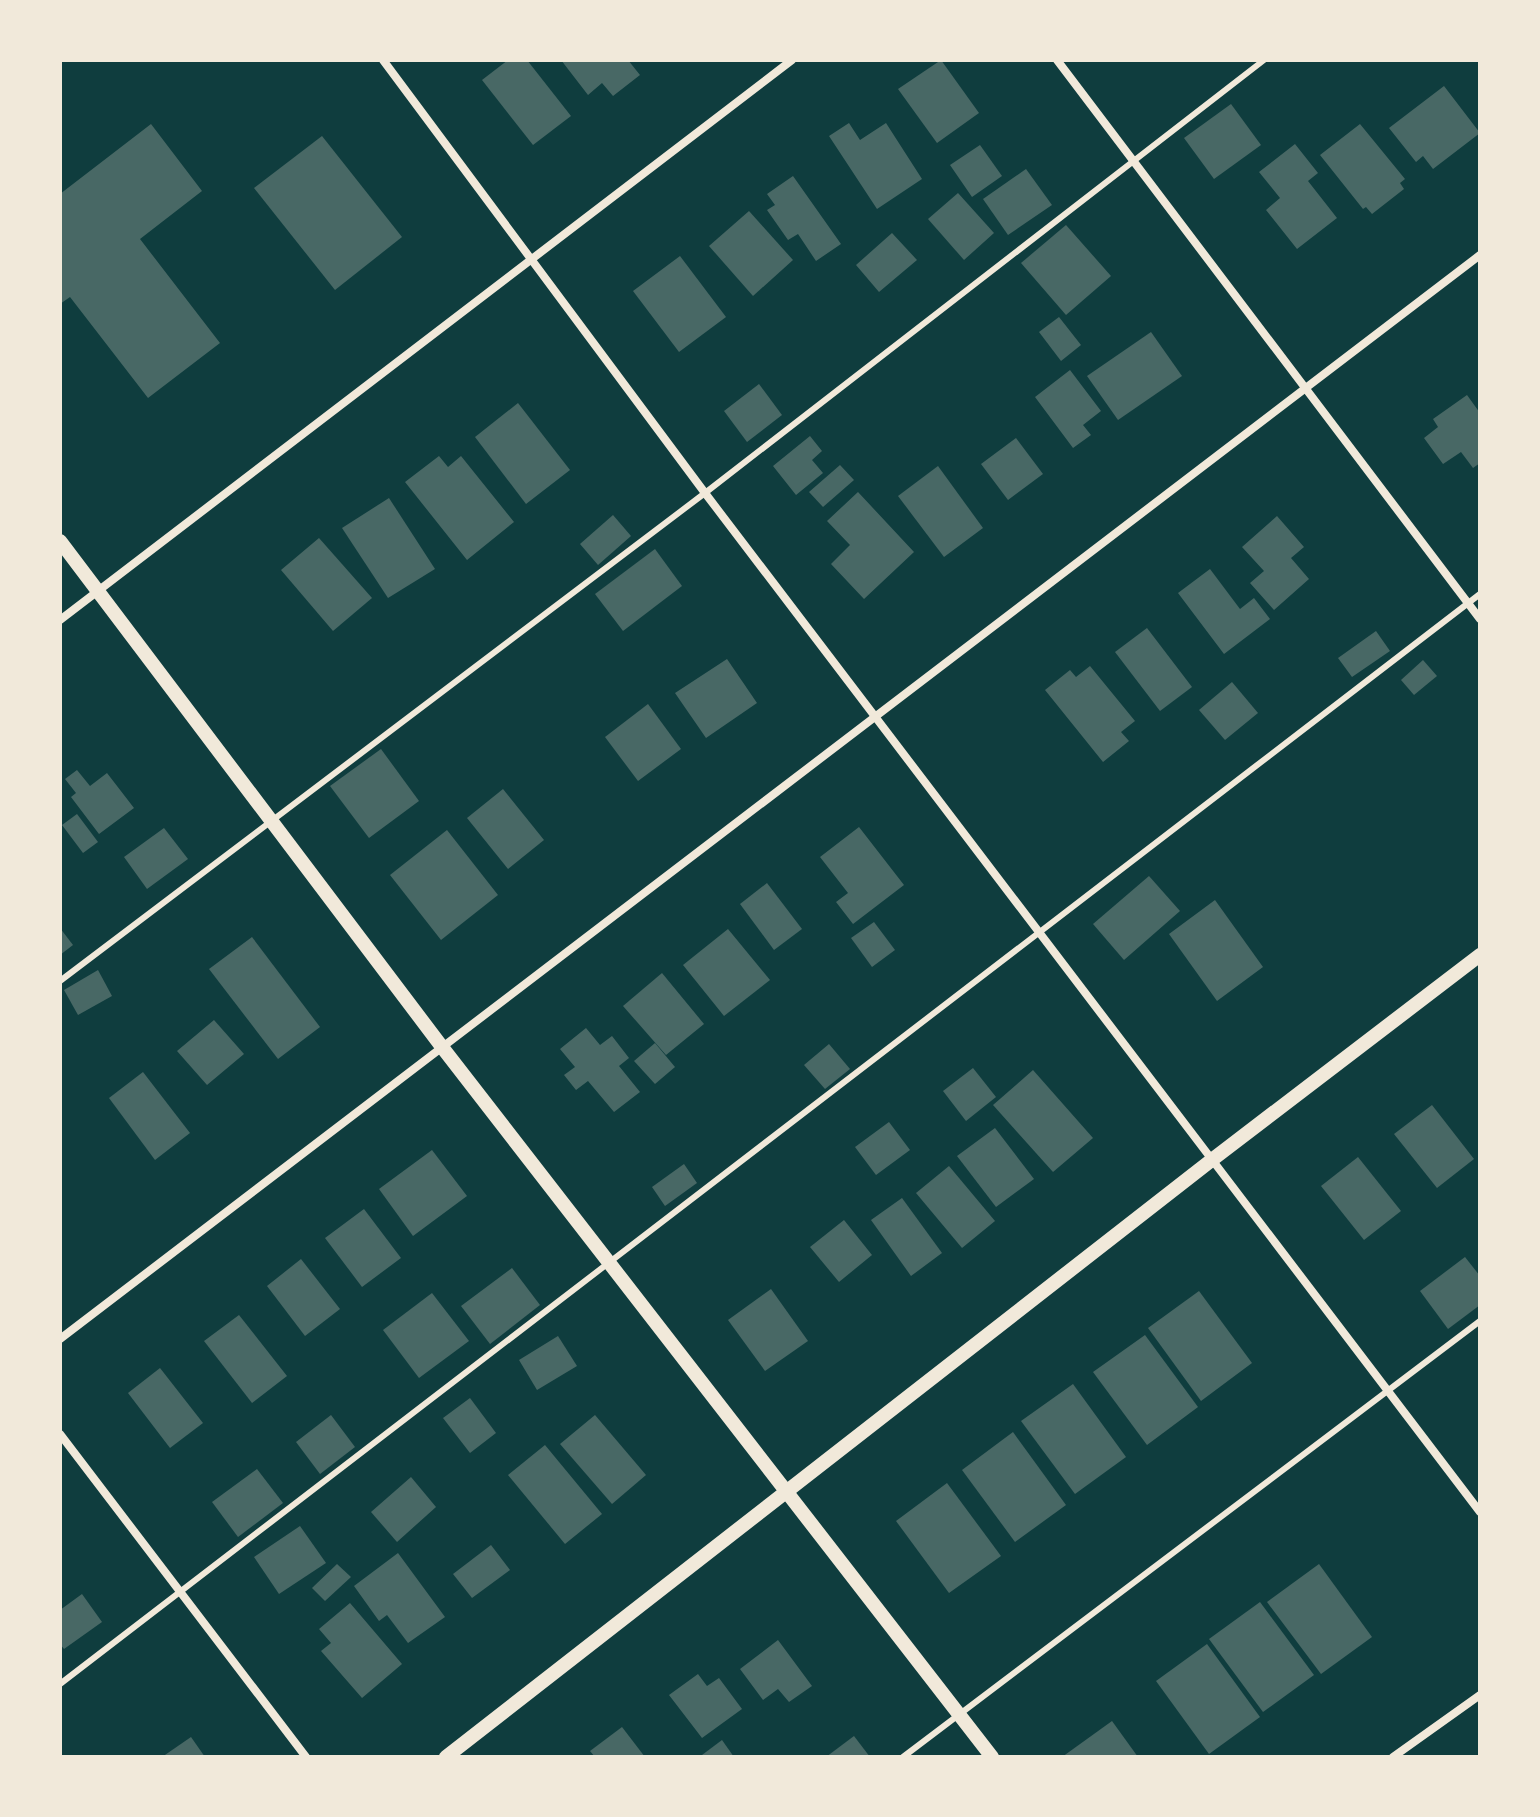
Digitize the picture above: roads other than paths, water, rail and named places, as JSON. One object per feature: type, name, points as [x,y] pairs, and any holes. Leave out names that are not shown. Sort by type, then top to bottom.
[{"type":"street","points":[[383,60],[705,493],[1480,1512]]},
{"type":"street","points":[[60,620],[792,60]]},
{"type":"street","points":[[1057,60],[1480,619]]},
{"type":"street","points":[[60,1339],[1480,255]]},
{"type":"street","points":[[60,541],[442,1047],[992,1757]]},
{"type":"street","points":[[446,1757],[1213,1159],[1480,955]]},
{"type":"street","points":[[60,1434],[306,1757]]},
{"type":"street","points":[[1393,1757],[1480,1695]]},
{"type":"lane","points":[[60,981],[705,493],[1264,60]]},
{"type":"lane","points":[[60,1684],[1480,594]]},
{"type":"lane","points":[[903,1757],[1388,1394],[1480,1321]]}]
